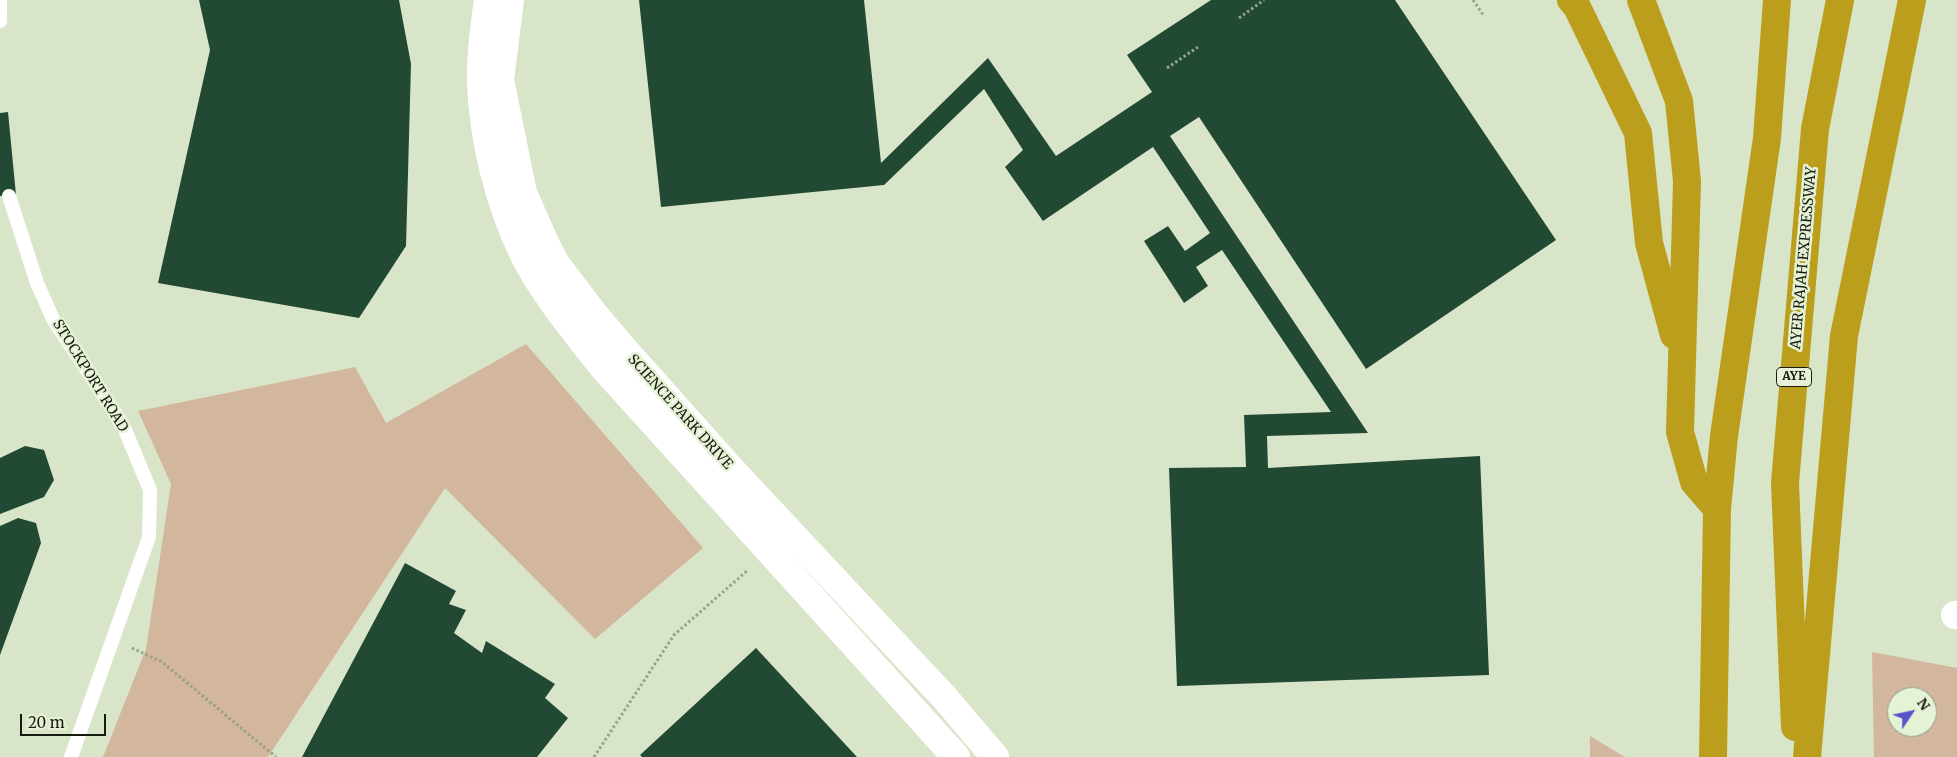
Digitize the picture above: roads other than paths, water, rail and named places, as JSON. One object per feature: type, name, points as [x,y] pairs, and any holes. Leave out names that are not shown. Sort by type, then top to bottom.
[{"type":"highway","points":[[1572,0],[1577,6],[1638,133],[1649,243],[1682,363]]},
{"type":"highway","points":[[1642,0],[1679,101],[1687,182],[1680,432],[1694,482],[1717,510]]},
{"type":"highway","points":[[1713,757],[1717,510],[1724,436],[1767,138],[1777,0]]},
{"type":"highway","name":"AYER RAJAH EXPRESSWAY","points":[[1796,757],[1785,483],[1815,129],[1840,0]]},
{"type":"highway","points":[[1807,757],[1844,336],[1912,0]]},
{"type":"main road","name":"SCIENCE PARK DRIVE","points":[[488,0],[481,83],[488,142],[570,326],[603,367],[956,757]]},
{"type":"main road","name":"SCIENCE PARK DRIVE","points":[[510,0],[500,80],[513,197]]},
{"type":"main road","name":"SCIENCE PARK DRIVE","points":[[535,250],[556,264],[623,348],[730,468],[944,697],[995,757]]},
{"type":"lane","points":[[0,0],[0,21]]},
{"type":"lane","name":"STOCKPORT ROAD","points":[[8,196],[37,284],[53,319],[123,425],[150,490],[149,537],[71,757]]}]
